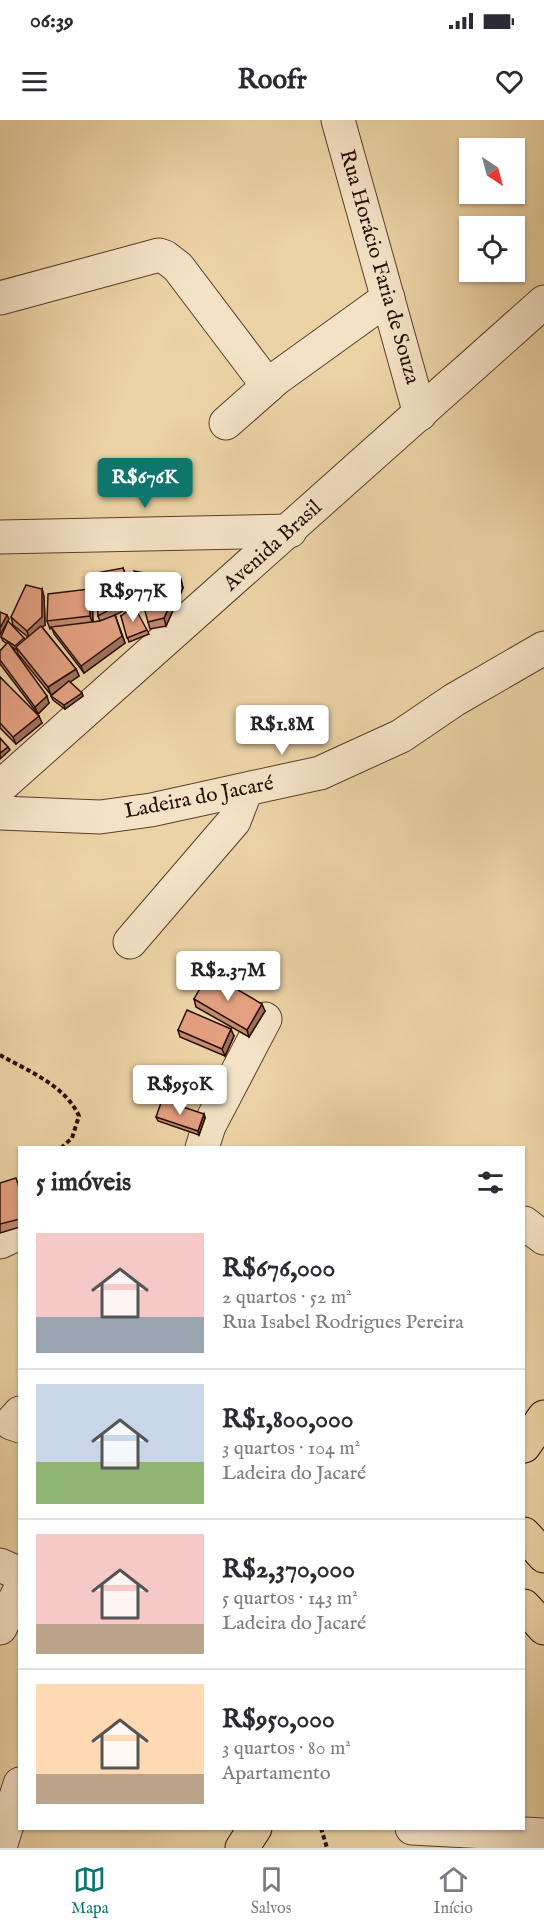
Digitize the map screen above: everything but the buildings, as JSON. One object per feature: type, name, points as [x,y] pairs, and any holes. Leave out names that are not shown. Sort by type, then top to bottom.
[{"type":"main road","points":[[525,1445],[544,1417]]},
{"type":"main road","points":[[525,1535],[544,1556]]},
{"type":"main road","points":[[525,1606],[544,1628]]},
{"type":"main road","points":[[242,1848],[254,1830]]},
{"type":"street","name":"Rua Horácio Faria de Souza","points":[[338,120],[420,414]]},
{"type":"street","points":[[0,297],[159,255],[178,267],[268,386]]},
{"type":"street","points":[[226,423],[268,386],[388,298]]},
{"type":"street","name":"Avenida Brasil","points":[[0,787],[290,531],[544,302]]},
{"type":"street","points":[[0,537],[290,531]]},
{"type":"street","name":"Ladeira do Jacaré","points":[[0,813],[100,816],[152,810],[320,773],[401,736],[463,694],[544,648]]},
{"type":"street","points":[[130,942],[234,821],[246,790]]},
{"type":"street","points":[[203,1146],[209,1126],[265,1019]]},
{"type":"street","points":[[525,1224],[544,1238]]},
{"type":"street","points":[[0,1242],[18,1234]]},
{"type":"street","points":[[18,1415],[10,1423],[18,1425]]},
{"type":"street","points":[[0,1565],[18,1573]]},
{"type":"street","points":[[0,1628],[18,1594]]},
{"type":"street","points":[[0,1847],[18,1790]]},
{"type":"street","points":[[450,1830],[544,1835]]},
{"type":"path","points":[[0,1055],[48,1082],[74,1104],[79,1116],[72,1138],[59,1146]]},
{"type":"path","points":[[322,1830],[327,1848]]}]
